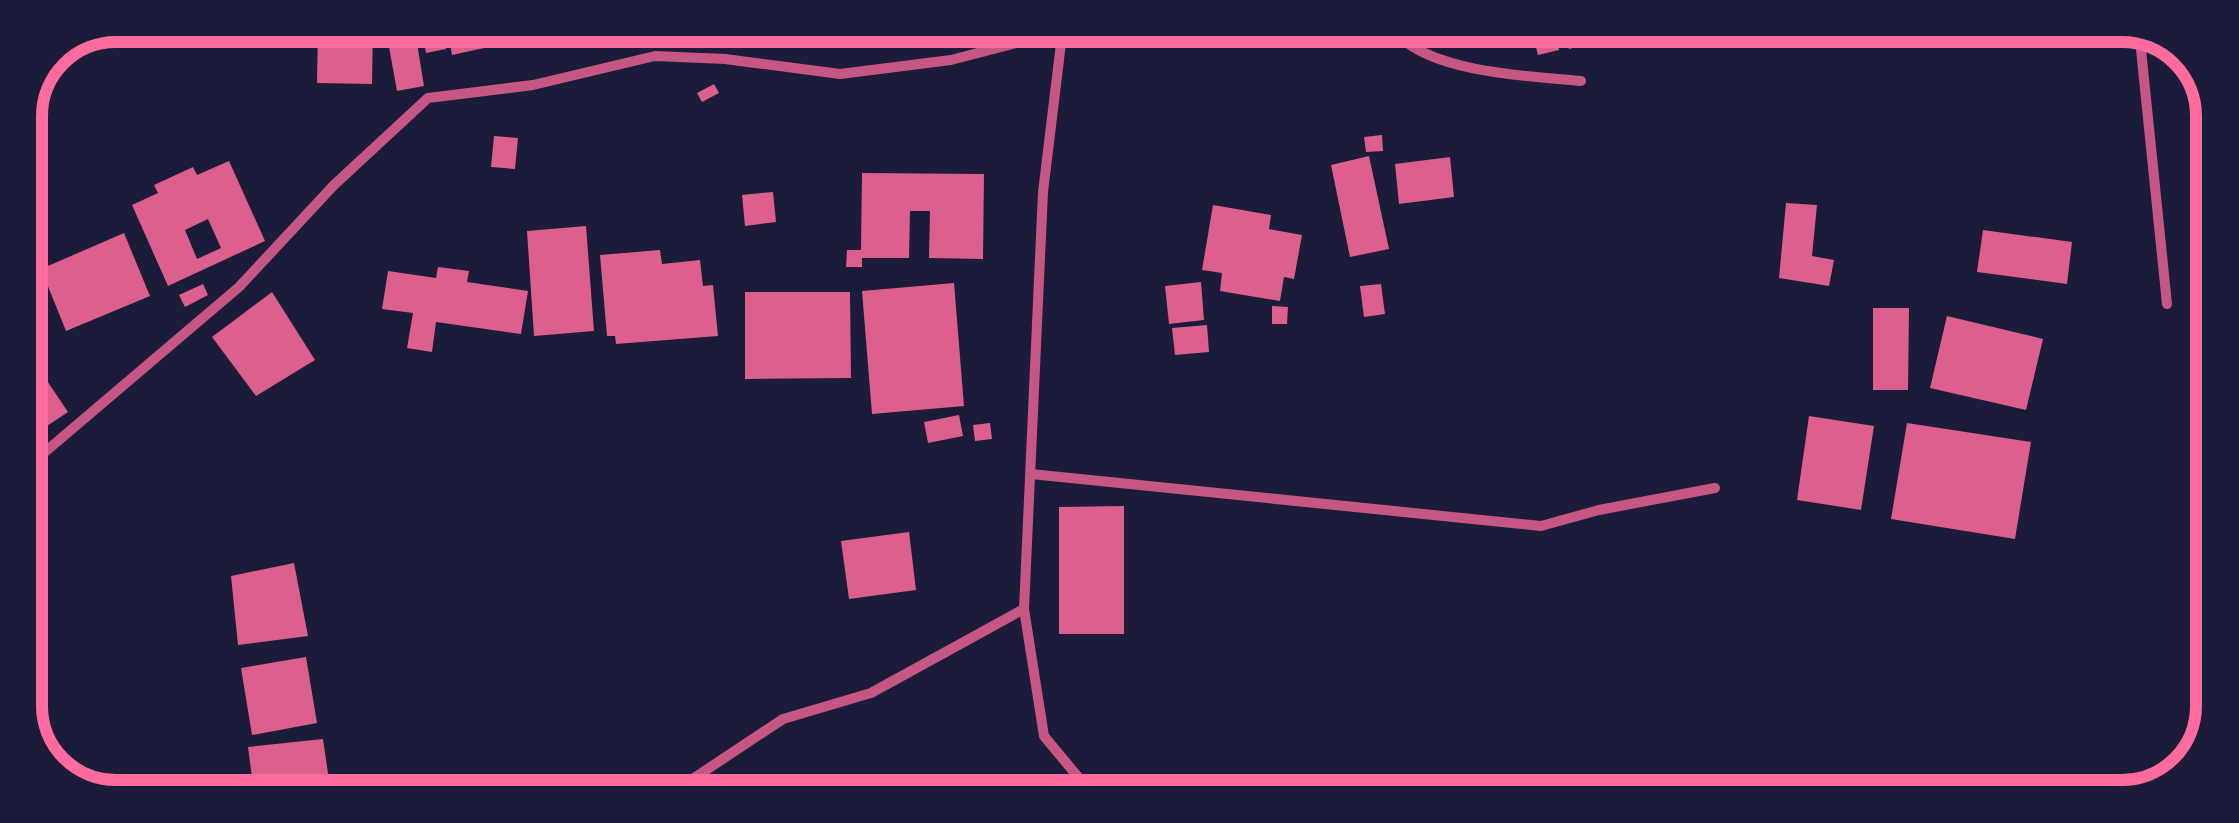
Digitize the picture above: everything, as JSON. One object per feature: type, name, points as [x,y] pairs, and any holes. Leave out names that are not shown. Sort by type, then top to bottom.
[{"type":"street","points":[[43,455],[239,286],[334,185],[428,98],[533,85],[655,56],[726,59],[840,74],[951,60],[1016,42]]},
{"type":"street","points":[[1061,42],[1043,192],[1024,609],[1044,736],[1081,780]]},
{"type":"street","points":[[1406,42],[1419,54],[1510,74],[1581,81]]},
{"type":"street","points":[[2141,45],[2167,304]]},
{"type":"street","points":[[1030,474],[1540,526],[1599,510],[1715,488]]},
{"type":"street","points":[[691,780],[783,719],[871,692],[1024,609]]},
{"type":"building","points":[[318,42],[373,42],[372,84],[317,83]]},
{"type":"building","points":[[388,42],[417,42],[424,86],[397,91]]},
{"type":"building","points":[[424,42],[444,42],[446,49],[426,53]]},
{"type":"building","points":[[450,42],[507,43],[452,55]]},
{"type":"building","points":[[1535,42],[1557,42],[1559,50],[1538,55]]},
{"type":"building","points":[[1567,42],[1595,42],[1569,49]]},
{"type":"building","points":[[714,84],[719,93],[702,102],[697,93]]},
{"type":"building","points":[[1382,135],[1383,151],[1366,152],[1364,137]]},
{"type":"building","points":[[494,136],[518,138],[515,169],[491,167]]},
{"type":"building","points":[[1369,156],[1389,249],[1350,257],[1331,165]]},
{"type":"building","points":[[1450,157],[1454,197],[1399,204],[1395,164]]},
{"type":"building","points":[[229,161],[265,241],[168,286],[132,205],[158,193],[154,185],[193,167],[197,175]],"holes":[[[208,219],[221,248],[197,259],[185,230]]]},
{"type":"building","points":[[862,173],[984,174],[983,259],[929,258],[930,211],[910,211],[909,258],[862,258],[862,267],[846,267],[847,250],[861,250]]},
{"type":"building","points":[[773,192],[776,222],[745,226],[742,195]]},
{"type":"building","points":[[1786,203],[1817,205],[1812,256],[1834,260],[1829,286],[1779,278]]},
{"type":"building","points":[[1213,205],[1271,215],[1269,229],[1302,235],[1294,279],[1284,277],[1280,301],[1220,291],[1222,273],[1202,270]]},
{"type":"building","points":[[586,226],[594,331],[534,336],[527,231]]},
{"type":"building","points":[[1983,230],[2072,242],[2067,284],[1977,272]]},
{"type":"building","points":[[124,233],[150,296],[66,331],[42,268]]},
{"type":"building","points":[[660,250],[662,264],[700,260],[703,286],[713,285],[718,336],[616,344],[615,336],[607,336],[600,255]]},
{"type":"building","points":[[438,267],[469,271],[467,282],[528,291],[521,334],[436,322],[432,352],[407,348],[413,313],[382,309],[388,271],[436,278]]},
{"type":"building","points":[[1201,282],[1204,320],[1169,324],[1165,286]]},
{"type":"building","points":[[954,283],[964,406],[872,414],[862,291]]},
{"type":"building","points":[[203,284],[208,295],[185,307],[179,295]]},
{"type":"building","points":[[1381,284],[1385,314],[1364,317],[1360,286]]},
{"type":"building","points":[[272,292],[315,360],[256,396],[212,337]]},
{"type":"building","points":[[745,292],[850,292],[851,378],[745,379]]},
{"type":"building","points":[[1272,306],[1288,307],[1287,324],[1272,324]]},
{"type":"building","points":[[1873,308],[1909,308],[1908,390],[1873,390]]},
{"type":"building","points":[[1947,316],[2043,339],[2026,410],[1930,388]]},
{"type":"building","points":[[1207,325],[1209,352],[1175,355],[1172,328]]},
{"type":"building","points":[[42,374],[68,412],[43,426]]},
{"type":"building","points":[[959,415],[963,436],[928,443],[924,422]]},
{"type":"building","points":[[1809,416],[1874,426],[1861,510],[1797,500]]},
{"type":"building","points":[[990,423],[992,439],[975,441],[973,425]]},
{"type":"building","points":[[1907,423],[2031,442],[2015,539],[1891,519]]},
{"type":"building","points":[[1124,506],[1124,634],[1059,634],[1059,507]]},
{"type":"building","points":[[909,532],[916,590],[849,599],[841,541]]},
{"type":"building","points":[[294,563],[308,636],[238,645],[231,576]]},
{"type":"building","points":[[306,657],[317,723],[252,735],[241,668]]},
{"type":"building","points":[[323,739],[329,780],[252,780],[248,747]]}]
